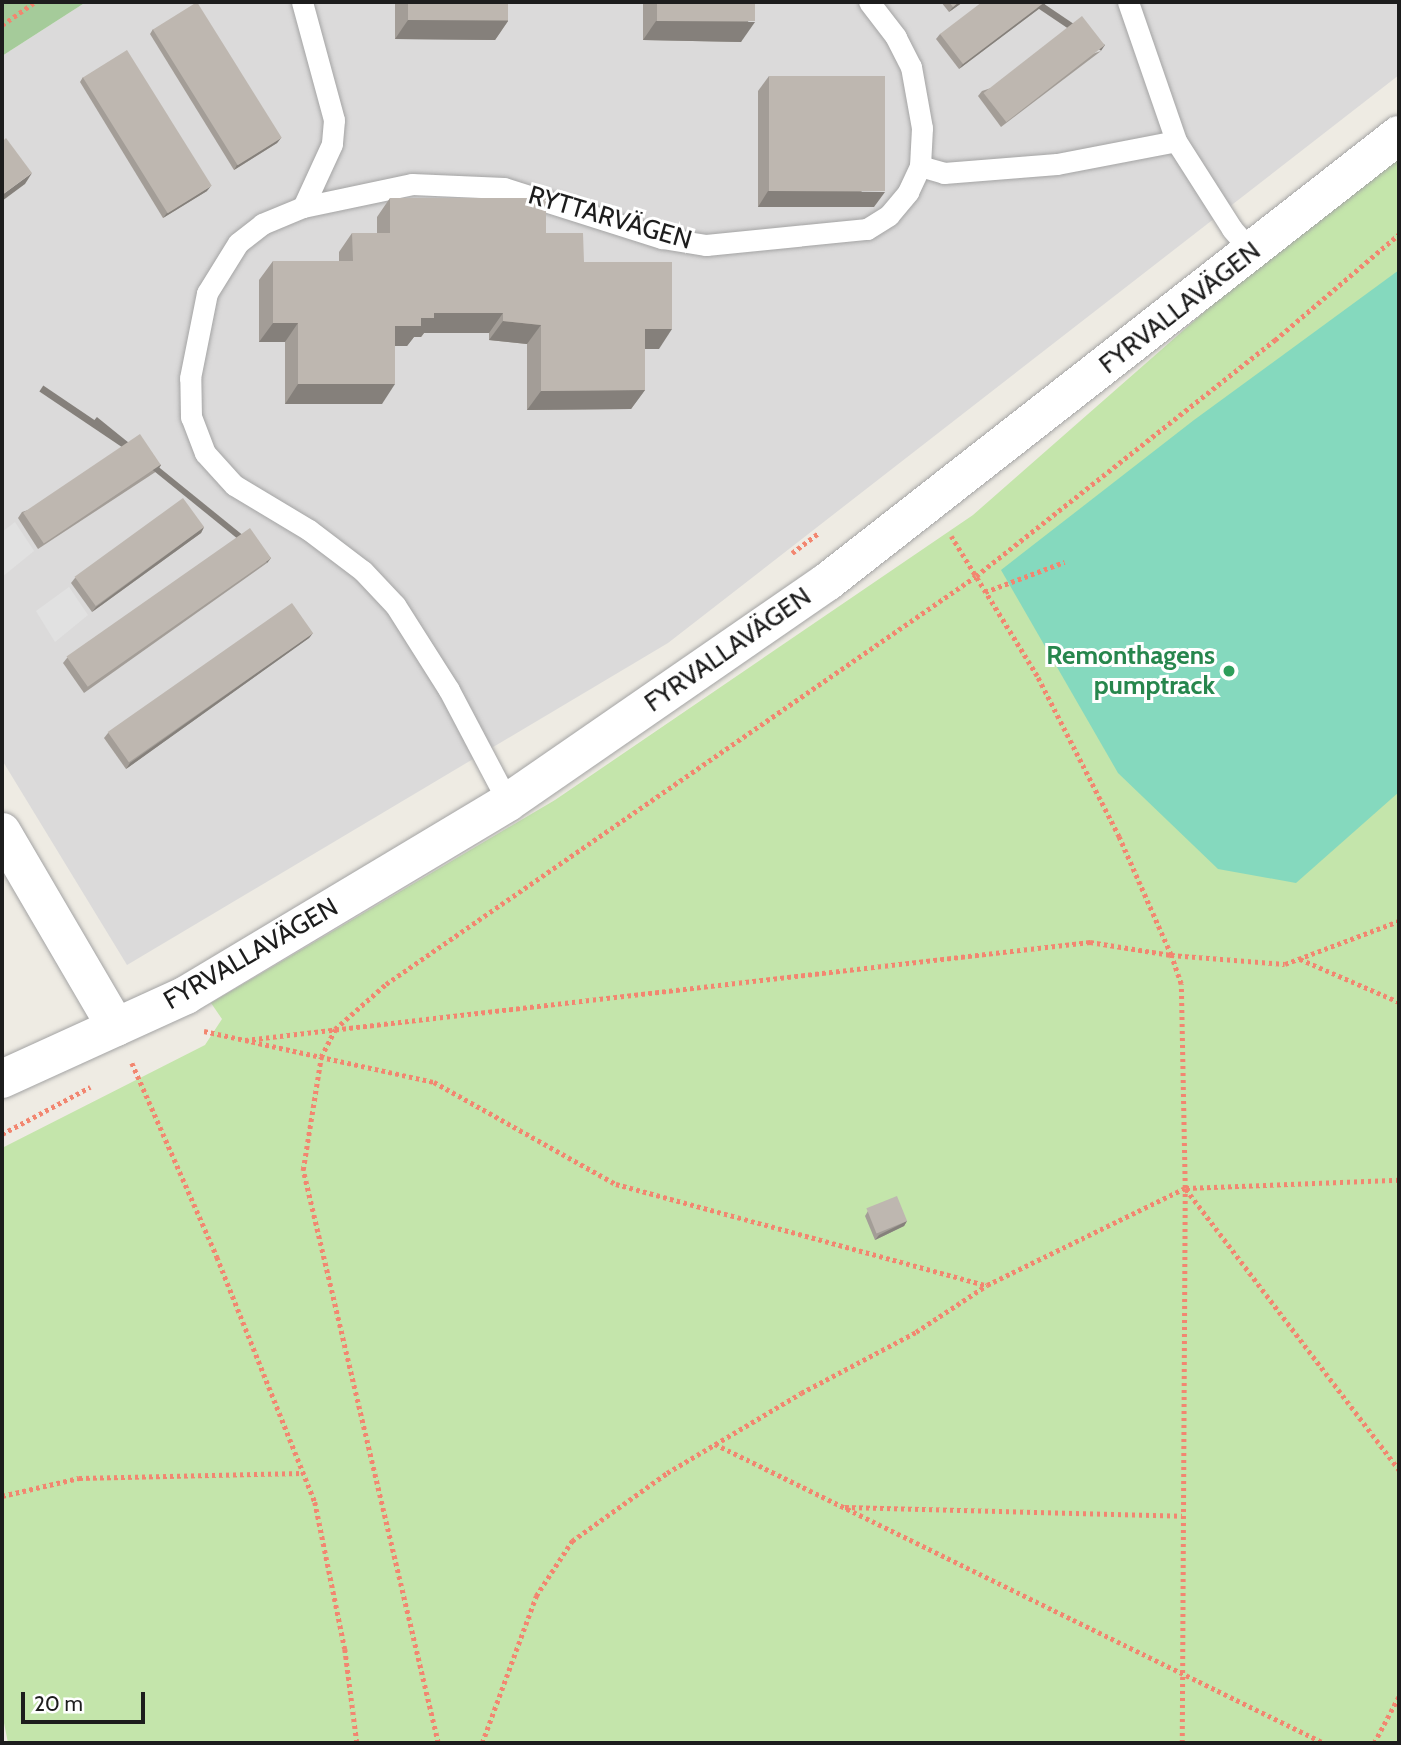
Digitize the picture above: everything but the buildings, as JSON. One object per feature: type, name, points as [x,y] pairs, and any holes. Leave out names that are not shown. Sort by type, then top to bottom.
[{"type":"street","name":"FYRVALLAVÄGEN","points":[[2,1079],[186,995],[508,802],[827,582],[1399,135]]},
{"type":"street","points":[[2,832],[116,1027]]},
{"type":"lane","points":[[302,2],[334,120],[332,144],[303,207]]},
{"type":"lane","name":"RYTTARVÄGEN","points":[[508,802],[449,690],[395,605],[362,571],[309,530],[234,485],[205,453],[191,417],[190,378],[207,293],[219,269],[238,243],[262,224],[303,207],[412,184],[458,183],[504,188],[662,237],[706,245],[867,229],[889,215],[908,192],[920,166],[922,128],[911,66],[896,37],[869,2]]},
{"type":"lane","points":[[1128,2],[1176,141],[1231,229],[1252,252]]},
{"type":"lane","points":[[920,166],[944,173],[1057,164],[1176,141]]},
{"type":"path","points":[[2,25],[35,2]]},
{"type":"path","points":[[438,1743],[303,1170],[321,1057],[335,1029],[386,984],[976,576],[1275,340],[1399,234]]},
{"type":"path","points":[[930,502],[1037,676],[1119,837],[1171,955],[1181,985],[1185,1188],[1182,1743]]},
{"type":"path","points":[[985,592],[1064,562]]},
{"type":"path","points":[[245,1040],[1090,942],[1171,955],[1285,964],[1399,921]]},
{"type":"path","points":[[1299,958],[1399,1002]]},
{"type":"path","points":[[116,1027],[217,1257],[315,1502],[334,1582],[357,1743]]},
{"type":"path","points":[[196,1029],[434,1082],[616,1184],[987,1285]]},
{"type":"path","points":[[482,1743],[536,1595],[572,1541],[623,1502],[714,1444],[916,1332],[987,1285],[1185,1188],[1399,1180]]},
{"type":"path","points":[[1185,1188],[1399,1470]]},
{"type":"path","points":[[714,1444],[1182,1671],[1324,1743]]},
{"type":"path","points":[[2,1496],[79,1478],[303,1473]]},
{"type":"path","points":[[841,1507],[1182,1516]]},
{"type":"path","points":[[1374,1743],[1399,1696]]},
{"type":"shaded area","points":[[86,2],[1399,2],[1399,75],[668,643],[127,965],[2,760],[2,56]]},
{"type":"shaded area","points":[[15,522],[34,551],[2,577],[2,532]]},
{"type":"shaded area","points":[[69,587],[88,615],[55,642],[36,611]]},
{"type":"green space","points":[[2,2],[86,2],[2,56]]},
{"type":"green space","points":[[1399,158],[1399,1743],[8,1743],[2,1713],[2,1148],[205,1045],[222,1019],[211,1003],[555,800],[973,515],[1259,264]]},
{"type":"green space","name":"Remonthagens pumptrack","points":[[1399,270],[1399,792],[1296,883],[1218,869],[1118,773],[1001,570],[1194,420]]},
{"type":"place","name":"Remonthagens pumptrack","points":[[1229,671]]}]
